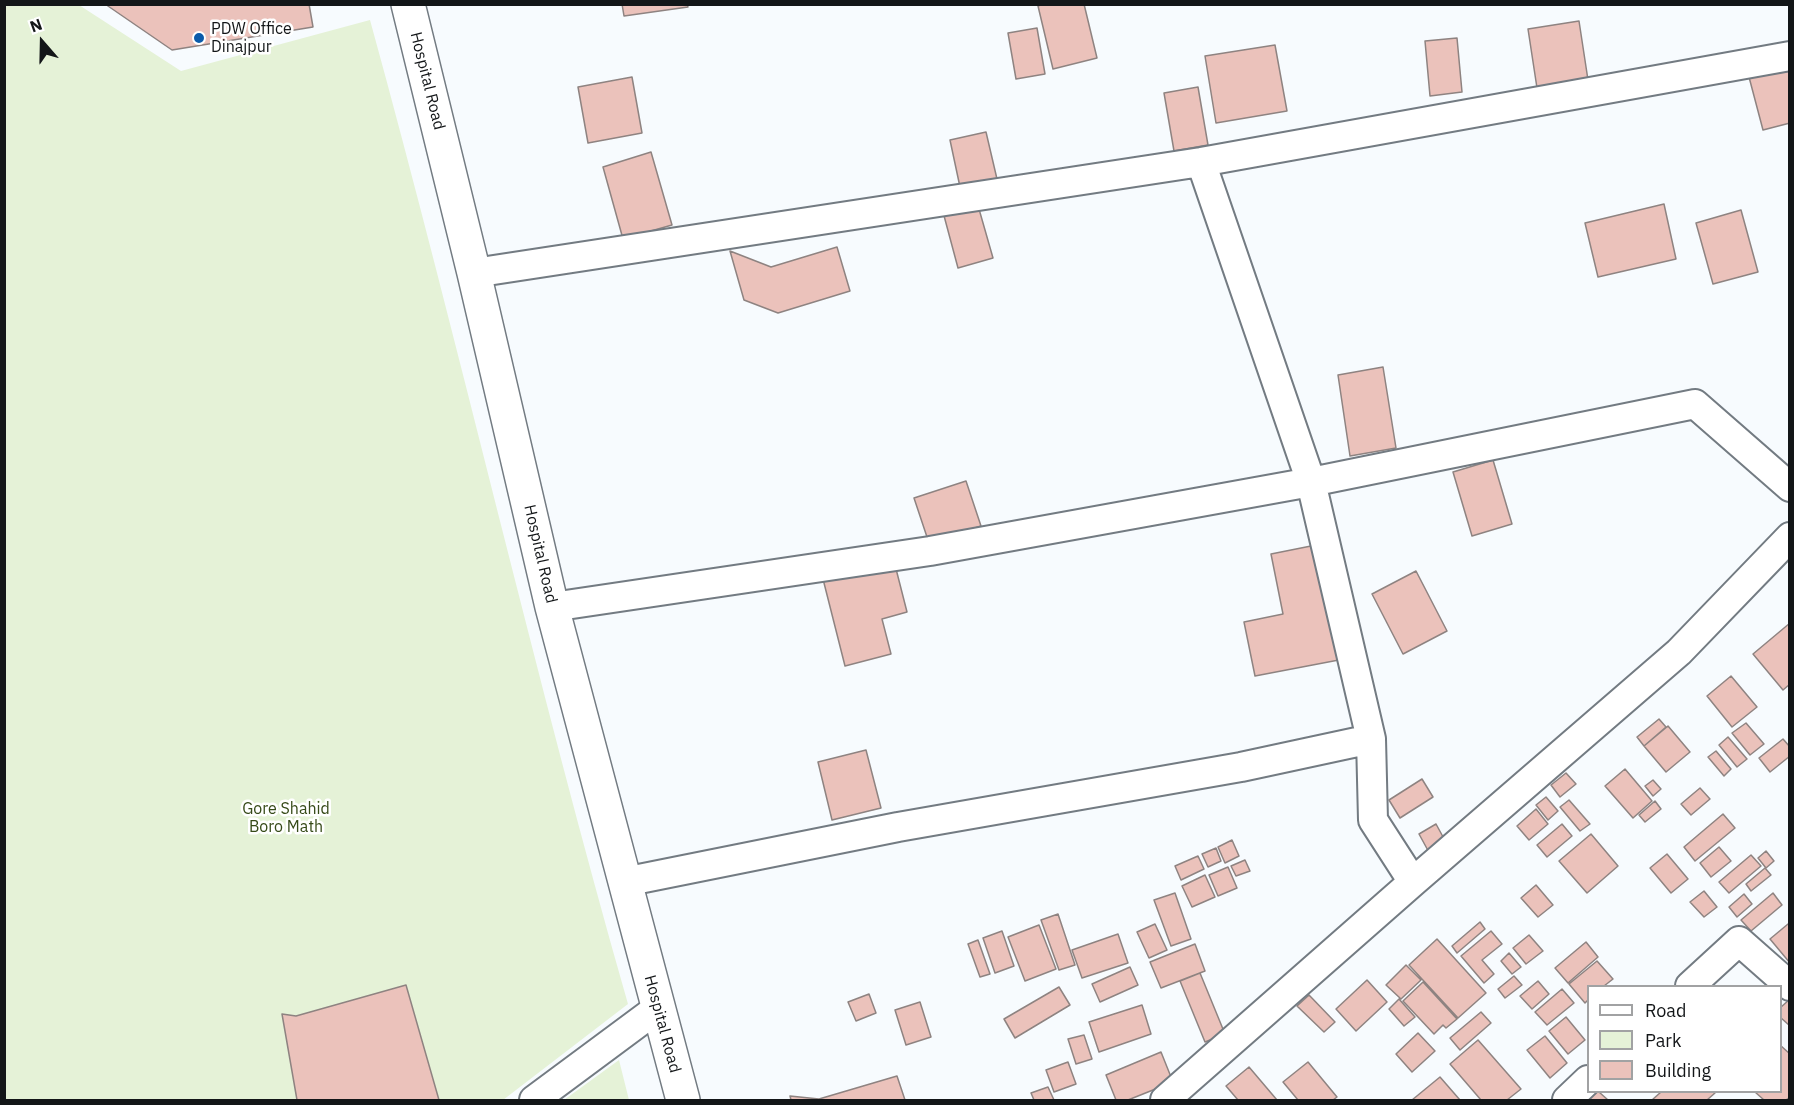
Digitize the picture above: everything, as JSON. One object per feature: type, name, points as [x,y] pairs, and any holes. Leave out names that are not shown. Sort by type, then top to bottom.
[{"type":"main road","name":"Hospital Road","points":[[408,4],[552,607],[683,1101]]},
{"type":"street","points":[[474,273],[1201,162],[1790,56]]},
{"type":"street","points":[[1201,162],[1311,482],[1371,739],[1373,820],[1413,882]]},
{"type":"street","points":[[552,607],[930,551],[1311,482],[1695,404],[1790,487]]},
{"type":"street","points":[[1165,1101],[1679,652],[1790,537]]},
{"type":"street","points":[[624,882],[898,827],[1241,767],[1371,739]]},
{"type":"street","points":[[1692,985],[1739,941],[1790,986]]},
{"type":"street","points":[[534,1101],[658,1008]]},
{"type":"street","points":[[1567,1101],[1587,1081]]},
{"type":"green space","name":"Gore Shahid Boro Math","points":[[5,5],[79,5],[181,71],[370,20],[561,759],[628,1004],[503,1100],[5,1100]]},
{"type":"green space","points":[[619,1060],[629,1100],[564,1100]]},
{"type":"building","name":"PDW Office Dinajpur","points":[[105,4],[309,4],[313,27],[172,50]]},
{"type":"building","points":[[622,4],[687,4],[688,7],[624,16]]},
{"type":"building","points":[[1084,4],[1097,58],[1053,69],[1038,6]]},
{"type":"building","points":[[1579,21],[1588,80],[1537,88],[1528,29]]},
{"type":"building","points":[[1037,28],[1045,74],[1016,79],[1008,33]]},
{"type":"building","points":[[1457,38],[1462,92],[1430,96],[1425,41]]},
{"type":"building","points":[[1275,45],[1287,111],[1216,123],[1205,56]]},
{"type":"building","points":[[1790,66],[1790,123],[1763,130],[1749,77]]},
{"type":"building","points":[[632,77],[642,133],[588,143],[578,87]]},
{"type":"building","points":[[1198,87],[1208,145],[1174,151],[1164,93]]},
{"type":"building","points":[[986,132],[997,179],[960,187],[950,140]]},
{"type":"building","points":[[651,152],[672,225],[623,239],[603,167]]},
{"type":"building","points":[[977,202],[993,258],[958,268],[943,212]]},
{"type":"building","points":[[1664,204],[1676,259],[1598,277],[1585,223]]},
{"type":"building","points":[[1741,210],[1758,272],[1713,284],[1696,223]]},
{"type":"building","points":[[837,247],[850,291],[778,313],[744,300],[730,251],[771,267]]},
{"type":"building","points":[[1383,367],[1396,448],[1350,456],[1338,375]]},
{"type":"building","points":[[1493,460],[1512,524],[1472,536],[1453,472]]},
{"type":"building","points":[[966,481],[981,526],[929,543],[914,498]]},
{"type":"building","points":[[1321,544],[1344,659],[1255,676],[1244,622],[1283,614],[1271,554]]},
{"type":"building","points":[[894,561],[907,612],[882,619],[891,654],[845,666],[823,579]]},
{"type":"building","points":[[1416,571],[1447,631],[1403,654],[1372,594]]},
{"type":"building","points":[[1790,623],[1790,684],[1783,690],[1753,654]]},
{"type":"building","points":[[1731,676],[1757,707],[1732,727],[1707,696]]},
{"type":"building","points":[[1659,719],[1666,727],[1644,746],[1637,737]]},
{"type":"building","points":[[1746,723],[1764,744],[1750,755],[1732,733]]},
{"type":"building","points":[[1668,726],[1690,752],[1666,772],[1644,746]]},
{"type":"building","points":[[1728,737],[1747,759],[1737,767],[1719,745]]},
{"type":"building","points":[[1783,739],[1790,747],[1790,756],[1770,772],[1759,758]]},
{"type":"building","points":[[866,750],[881,808],[832,820],[818,762]]},
{"type":"building","points":[[1716,751],[1731,769],[1724,776],[1708,757]]},
{"type":"building","points":[[1625,769],[1652,801],[1633,818],[1605,786]]},
{"type":"building","points":[[1566,773],[1576,784],[1560,797],[1551,785]]},
{"type":"building","points":[[1422,779],[1433,797],[1400,818],[1389,800]]},
{"type":"building","points":[[1653,780],[1661,789],[1653,796],[1645,786]]},
{"type":"building","points":[[1700,788],[1710,799],[1691,815],[1681,804]]},
{"type":"building","points":[[1546,797],[1558,811],[1548,820],[1536,805]]},
{"type":"building","points":[[1569,800],[1590,824],[1580,831],[1560,807]]},
{"type":"building","points":[[1655,801],[1661,809],[1645,822],[1639,815]]},
{"type":"building","points":[[1536,809],[1548,824],[1529,840],[1517,826]]},
{"type":"building","points":[[1723,814],[1735,828],[1695,861],[1684,847]]},
{"type":"building","points":[[1436,824],[1448,846],[1431,856],[1419,834]]},
{"type":"building","points":[[1562,824],[1572,836],[1547,857],[1537,845]]},
{"type":"building","points":[[1591,834],[1618,866],[1587,893],[1559,861]]},
{"type":"building","points":[[1232,840],[1239,856],[1225,863],[1218,847]]},
{"type":"building","points":[[1719,847],[1731,861],[1711,877],[1700,863]]},
{"type":"building","points":[[1216,848],[1221,861],[1208,867],[1202,854]]},
{"type":"building","points":[[1766,851],[1774,861],[1766,868],[1758,858]]},
{"type":"building","points":[[1667,854],[1688,879],[1671,893],[1650,868]]},
{"type":"building","points":[[1751,855],[1761,866],[1729,893],[1719,882]]},
{"type":"building","points":[[1198,856],[1204,869],[1181,880],[1175,866]]},
{"type":"building","points":[[1245,860],[1250,871],[1236,876],[1231,866]]},
{"type":"building","points":[[1228,867],[1237,888],[1218,896],[1209,875]]},
{"type":"building","points":[[1765,868],[1771,875],[1751,891],[1746,884]]},
{"type":"building","points":[[1205,875],[1215,897],[1192,907],[1182,886]]},
{"type":"building","points":[[1536,885],[1553,905],[1538,917],[1521,898]]},
{"type":"building","points":[[1704,891],[1717,907],[1704,917],[1690,902]]},
{"type":"building","points":[[1175,893],[1191,939],[1171,946],[1154,900]]},
{"type":"building","points":[[1773,893],[1782,905],[1751,931],[1741,920]]},
{"type":"building","points":[[1744,894],[1752,904],[1737,917],[1729,907]]},
{"type":"building","points":[[1058,914],[1075,965],[1059,970],[1041,920]]},
{"type":"building","points":[[1480,922],[1485,929],[1457,953],[1452,946]]},
{"type":"building","points":[[1155,924],[1167,950],[1149,958],[1137,932]]},
{"type":"building","points":[[1788,924],[1790,926],[1790,963],[1770,939]]},
{"type":"building","points":[[1039,925],[1056,969],[1025,981],[1008,937]]},
{"type":"building","points":[[1002,931],[1014,966],[995,973],[983,938]]},
{"type":"building","points":[[1491,931],[1502,944],[1482,960],[1494,974],[1484,983],[1461,956]]},
{"type":"building","points":[[1118,934],[1128,963],[1082,978],[1072,950]]},
{"type":"building","points":[[1529,935],[1543,951],[1526,964],[1513,948]]},
{"type":"building","points":[[1437,939],[1486,993],[1458,1018],[1409,965]]},
{"type":"building","points":[[978,940],[990,974],[980,977],[968,944]]},
{"type":"building","points":[[1586,942],[1598,957],[1568,983],[1555,968]]},
{"type":"building","points":[[1195,944],[1205,971],[1161,988],[1150,962]]},
{"type":"building","points":[[1509,953],[1521,967],[1512,974],[1501,961]]},
{"type":"building","points":[[1597,961],[1613,979],[1605,985],[1587,985],[1585,1003],[1569,984]]},
{"type":"building","points":[[1406,965],[1421,980],[1401,999],[1386,985]]},
{"type":"building","points":[[1130,967],[1138,985],[1100,1002],[1092,984]]},
{"type":"building","points":[[1200,973],[1225,1034],[1205,1042],[1180,981]]},
{"type":"building","points":[[1514,976],[1522,985],[1505,998],[1498,989]]},
{"type":"building","points":[[1367,980],[1387,1002],[1356,1031],[1336,1009]]},
{"type":"building","points":[[1538,981],[1549,994],[1532,1009],[1520,996]]},
{"type":"building","points":[[1423,982],[1457,1019],[1446,1028],[1443,1025],[1434,1034],[1403,1001]]},
{"type":"building","points":[[406,985],[439,1100],[297,1100],[282,1014],[296,1016]]},
{"type":"building","points":[[1059,987],[1070,1005],[1015,1038],[1004,1019]]},
{"type":"building","points":[[1562,989],[1574,1003],[1547,1025],[1535,1012]]},
{"type":"building","points":[[869,994],[876,1013],[856,1021],[848,1002]]},
{"type":"building","points":[[1309,995],[1335,1022],[1324,1032],[1297,1006]]},
{"type":"building","points":[[1399,999],[1415,1017],[1404,1026],[1389,1009]]},
{"type":"building","points":[[1790,999],[1790,1026],[1782,1019],[1782,1006]]},
{"type":"building","points":[[920,1002],[931,1037],[906,1045],[895,1010]]},
{"type":"building","points":[[1142,1005],[1151,1034],[1099,1052],[1089,1022]]},
{"type":"building","points":[[1481,1012],[1491,1023],[1460,1050],[1450,1038]]},
{"type":"building","points":[[1566,1017],[1585,1040],[1568,1054],[1549,1031]]},
{"type":"building","points":[[1418,1033],[1435,1051],[1412,1072],[1396,1054]]},
{"type":"building","points":[[1084,1035],[1092,1059],[1076,1064],[1068,1039]]},
{"type":"building","points":[[1545,1036],[1567,1063],[1550,1078],[1527,1050]]},
{"type":"building","points":[[1478,1040],[1521,1089],[1507,1100],[1481,1100],[1450,1064]]},
{"type":"building","points":[[1782,1047],[1790,1054],[1790,1097],[1786,1100],[1764,1100],[1756,1093],[1782,1093]]},
{"type":"building","points":[[1161,1052],[1173,1082],[1128,1100],[1116,1100],[1106,1075]]},
{"type":"building","points":[[1068,1062],[1076,1084],[1054,1092],[1046,1070]]},
{"type":"building","points":[[1308,1062],[1337,1097],[1333,1100],[1298,1100],[1283,1082]]},
{"type":"building","points":[[1249,1067],[1277,1100],[1238,1100],[1226,1086]]},
{"type":"building","points":[[897,1076],[905,1100],[791,1100],[790,1096],[819,1099]]},
{"type":"building","points":[[1440,1077],[1460,1100],[1412,1100]]},
{"type":"building","points":[[1048,1087],[1054,1100],[1034,1100],[1031,1093]]},
{"type":"building","points":[[1590,1093],[1600,1093],[1608,1100],[1582,1100]]},
{"type":"building","points":[[1660,1093],[1715,1093],[1707,1100],[1652,1100]]},
{"type":"place","name":"PDW Office Dinajpur","points":[[199,38]]}]
